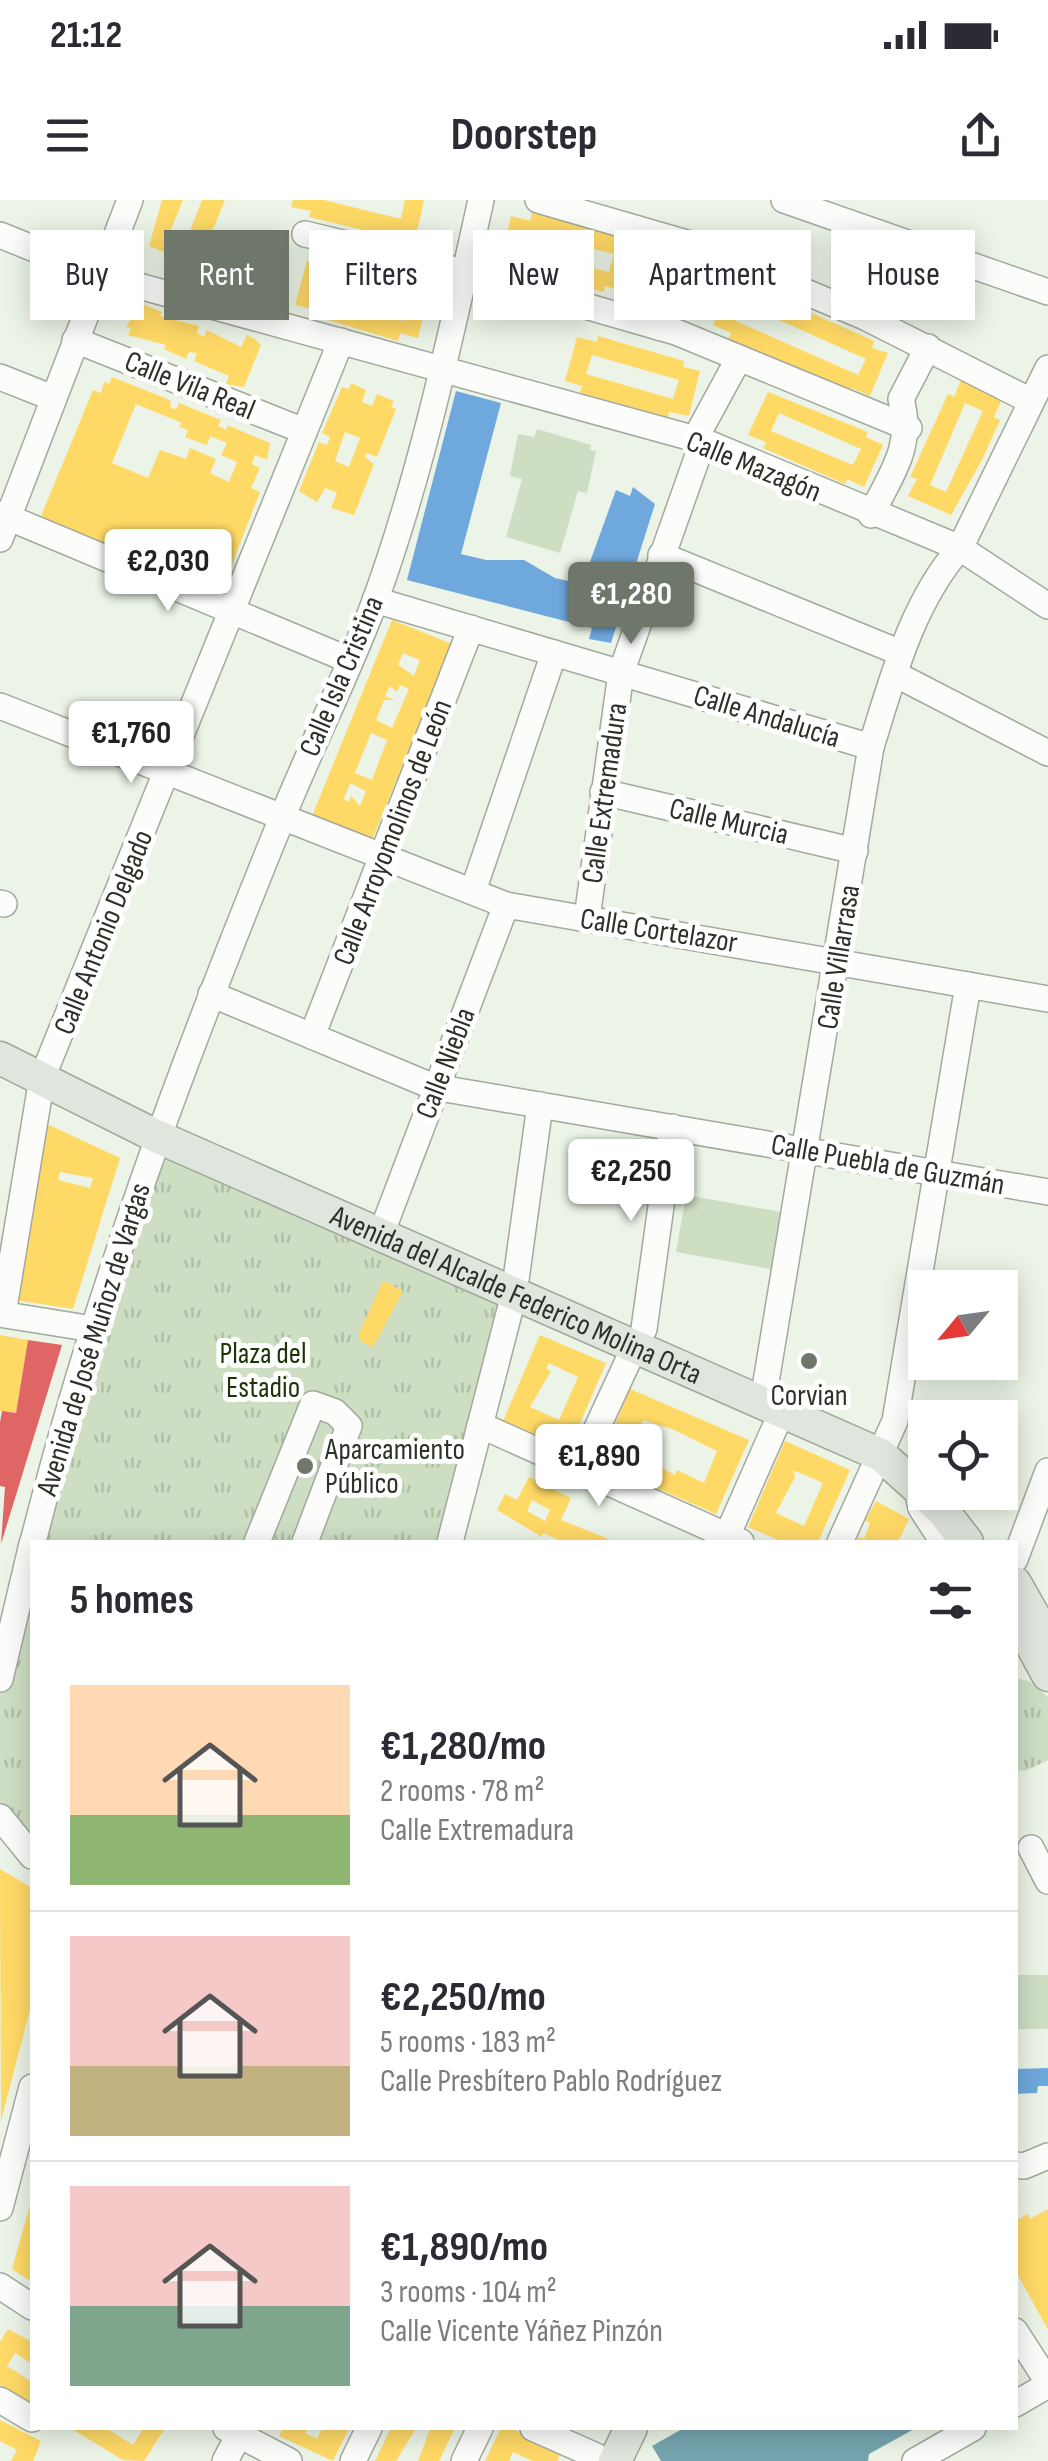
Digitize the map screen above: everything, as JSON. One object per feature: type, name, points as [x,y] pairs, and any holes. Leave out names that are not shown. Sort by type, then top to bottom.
[{"type":"main road","name":"Avenida del Alcalde Federico Molina Orta","points":[[0,1058],[774,1396],[830,1408],[908,1467]]},
{"type":"main road","name":"Avenida del Alcalde Federico Molina Orta","points":[[158,1130],[386,1222],[516,1286]]},
{"type":"main road","name":"Avenida del Alcalde Federico Molina Orta","points":[[946,1510],[966,1540]]},
{"type":"main road","name":"Avenida del Alcalde Federico Molina Orta","points":[[955,1510],[985,1540]]},
{"type":"main road","points":[[1018,1595],[1034,1657]]},
{"type":"main road","points":[[1018,1621],[1034,1657]]},
{"type":"main road","points":[[604,2451],[630,2430]]},
{"type":"street","points":[[117,230],[130,200]]},
{"type":"street","name":"Calle Isla Cristina","points":[[158,1130],[282,818],[375,600],[442,369],[481,200]]},
{"type":"street","points":[[538,200],[642,230]]},
{"type":"street","points":[[784,200],[1048,292]]},
{"type":"street","points":[[305,234],[464,272],[658,327],[909,428]]},
{"type":"street","name":"Calle Mazagón","points":[[0,235],[30,247]]},
{"type":"street","name":"Calle Mazagón","points":[[144,286],[699,440],[871,515],[960,548],[1048,606]]},
{"type":"street","points":[[811,296],[928,347],[1029,400]]},
{"type":"street","points":[[82,320],[3,523],[350,660]]},
{"type":"street","points":[[658,327],[661,320]]},
{"type":"street","name":"Calle Vila Real","points":[[75,340],[304,431]]},
{"type":"street","name":"Calle Antonio Delgado","points":[[2,1314],[42,1078],[341,341]]},
{"type":"street","points":[[871,515],[901,455],[909,428],[901,398],[928,347]]},
{"type":"street","name":"Calle Extremadura","points":[[587,918],[621,673],[699,440],[739,358]]},
{"type":"street","name":"Calle Villarrasa","points":[[734,1539],[774,1396],[806,1150],[872,747],[898,664],[1048,368]]},
{"type":"street","points":[[0,376],[53,398]]},
{"type":"street","points":[[660,556],[898,664],[1048,753]]},
{"type":"street","name":"Calle Andalucía","points":[[375,600],[872,747]]},
{"type":"street","name":"Calle Arroyomolinos de León","points":[[312,1036],[471,628]]},
{"type":"street","points":[[473,891],[554,653]]},
{"type":"street","name":"Calle Cortelazor","points":[[0,706],[506,905],[1048,999]]},
{"type":"street","name":"Calle Murcia","points":[[603,792],[855,851]]},
{"type":"street","name":"Calle Niebla","points":[[386,1222],[506,905]]},
{"type":"street","points":[[841,1540],[896,1421],[968,985]]},
{"type":"street","name":"Calle Puebla de Guzmán","points":[[211,994],[434,1087],[1048,1192]]},
{"type":"street","points":[[451,1540],[516,1286],[540,1105]]},
{"type":"street","points":[[578,1469],[639,1338],[672,1127]]},
{"type":"street","name":"Avenida de José Muñoz de Vargas","points":[[34,1540],[92,1329],[158,1130]]},
{"type":"street","points":[[2,1314],[92,1329]]},
{"type":"street","points":[[258,1540],[313,1404],[335,1412],[349,1426],[307,1540]]},
{"type":"street","points":[[480,1425],[734,1539]]},
{"type":"street","points":[[1018,1552],[1048,1471]]},
{"type":"street","points":[[922,1510],[942,1540]]},
{"type":"street","name":"Avenida de José Muñoz de Vargas","points":[[0,1680],[12,1573],[30,1548]]},
{"type":"street","points":[[0,1817],[30,1854]]},
{"type":"street","points":[[0,1840],[30,1855]]},
{"type":"street","points":[[1031,1847],[1048,1881]]},
{"type":"street","points":[[0,2208],[22,2171],[30,2104]]},
{"type":"street","points":[[1018,2165],[1048,2156]]},
{"type":"street","points":[[0,2286],[30,2306]]},
{"type":"street","points":[[1018,2335],[1048,2384],[1018,2402]]},
{"type":"street","points":[[0,2400],[30,2418]]},
{"type":"street","points":[[353,2461],[368,2430]]},
{"type":"street","points":[[464,2461],[479,2430]]},
{"type":"street","points":[[538,2430],[604,2451]]},
{"type":"street","points":[[915,2461],[970,2430]]},
{"type":"street","points":[[225,2461],[244,2433],[289,2461]]},
{"type":"green space","points":[[537,429],[591,445],[590,450],[596,451],[587,493],[578,491],[560,553],[506,537],[522,479],[510,476],[518,434],[534,437]]},
{"type":"green space","name":"Plaza del Estadio","points":[[156,1136],[514,1294],[451,1540],[34,1540]]},
{"type":"green space","points":[[686,1195],[781,1212],[771,1269],[676,1252]]},
{"type":"green space","points":[[30,1552],[30,1854],[0,1817],[0,1679]]},
{"type":"green space","points":[[1018,1679],[1029,1681],[1048,1697],[1048,1760],[1018,1770]]},
{"type":"green space","points":[[1018,1975],[1048,1975],[1048,2029],[1018,2029]]},
{"type":"building: Homes","points":[[162,200],[183,200],[171,230],[164,230],[164,252],[149,246]]},
{"type":"building: Homes","points":[[202,200],[225,200],[213,230],[190,230]]},
{"type":"building: Homes","points":[[293,200],[324,200],[401,219],[405,200],[424,200],[417,230],[363,230],[309,217],[311,211],[291,207]]},
{"type":"building: Homes","points":[[532,213],[614,234],[614,254],[594,249],[594,230],[508,230],[511,216],[530,221]]},
{"type":"building: Homes","points":[[614,254],[614,288],[605,286],[604,292],[594,290],[594,268],[609,272]]},
{"type":"building: Homes","points":[[309,262],[309,308],[295,305]]},
{"type":"building: Homes","points":[[144,304],[162,312],[164,320],[199,326],[197,333],[204,337],[207,330],[241,347],[247,335],[261,345],[244,387],[226,384],[229,376],[194,361],[197,353],[189,352],[186,359],[164,349],[166,345],[128,335],[131,328],[126,327],[130,320],[144,320]]},
{"type":"building: Homes","points":[[811,313],[874,341],[872,348],[888,353],[870,396],[852,388],[849,394],[728,339],[731,333],[713,325],[715,320],[736,320],[858,375],[866,359],[779,320],[811,320]]},
{"type":"building: Homes","points":[[328,320],[422,320],[418,338],[400,333],[398,341]]},
{"type":"building: Homes","points":[[598,336],[684,361],[683,367],[700,371],[689,416],[669,412],[668,417],[580,393],[582,386],[565,381],[577,337],[597,342]],"holes":[[[592,355],[679,380],[673,399],[586,374]]]},
{"type":"building: Homes","points":[[112,377],[170,400],[171,408],[176,409],[179,403],[221,420],[218,426],[227,430],[227,425],[270,443],[267,460],[255,455],[252,464],[260,468],[251,488],[260,492],[220,595],[39,521],[93,390],[101,393],[104,382],[109,384]],"holes":[[[136,404],[182,423],[179,427],[188,430],[185,437],[207,445],[210,436],[227,443],[221,455],[237,462],[229,482],[210,473],[216,459],[190,448],[186,459],[160,450],[148,478],[112,463]]]},
{"type":"building: Homes","points":[[961,380],[1002,399],[994,417],[1000,420],[951,515],[908,496],[917,479],[910,477],[948,394],[954,397]],"holes":[[[965,403],[983,411],[946,492],[930,485]]]},
{"type":"building: Homes","points":[[351,383],[366,390],[362,402],[372,406],[377,394],[394,401],[391,407],[396,409],[377,457],[367,453],[365,457],[374,464],[354,515],[331,508],[337,493],[325,488],[317,502],[299,491],[319,442],[327,445],[330,437],[322,433],[342,387],[349,389]],"holes":[[[345,432],[360,438],[349,467],[335,461]]]},
{"type":"building: Homes","points":[[768,392],[868,432],[866,437],[883,445],[864,487],[847,479],[845,484],[763,448],[766,442],[748,435]],"holes":[[[779,413],[861,449],[853,465],[771,431]]]},
{"type":"building: Homes","points":[[392,620],[452,644],[372,840],[312,816]],"holes":[[[403,653],[420,660],[414,676],[398,665]],[[400,685],[409,689],[392,728],[376,720],[384,700],[395,700],[385,696],[390,686],[397,692]],[[371,733],[387,740],[372,780],[355,773]],[[350,783],[366,791],[360,806],[351,796],[349,802],[344,799]]]},
{"type":"building: Homes","points":[[49,1125],[120,1158],[73,1309],[15,1300],[40,1130]],"holes":[[[60,1172],[93,1178],[90,1188],[58,1180]]]},
{"type":"building: Homes","points":[[383,1281],[403,1291],[373,1347],[360,1341],[360,1331]]},
{"type":"building: Homes","points":[[0,1335],[28,1340],[16,1413],[0,1411]]},
{"type":"building: Homes","points":[[540,1335],[606,1363],[569,1449],[503,1421]],"holes":[[[549,1363],[578,1377],[559,1420],[530,1407],[551,1371],[546,1369]]]},
{"type":"building: Homes","points":[[630,1389],[749,1440],[716,1514],[599,1463]],"holes":[[[643,1420],[717,1451],[704,1483],[677,1470],[675,1475],[630,1450]]]},
{"type":"building: Homes","points":[[785,1441],[850,1470],[819,1540],[778,1540],[748,1527]],"holes":[[[793,1470],[823,1483],[804,1526],[776,1513],[795,1477]]]},
{"type":"building: Homes","points":[[529,1477],[571,1498],[561,1520],[611,1540],[559,1540],[543,1533],[542,1537],[497,1510],[505,1494],[517,1500]],"holes":[[[532,1500],[550,1510],[545,1521],[527,1511]]]},
{"type":"building: Homes","points":[[876,1501],[909,1519],[896,1540],[857,1540],[864,1539],[870,1523],[865,1521]]},
{"type":"building: Homes","points":[[0,1869],[30,1887],[30,2010],[1,2121]]},
{"type":"building: Homes","points":[[30,2205],[30,2281],[12,2269]]},
{"type":"building: Homes","points":[[1048,2209],[1048,2330],[1018,2275],[1018,2219],[1028,2214],[1030,2219]]},
{"type":"building: Homes","points":[[8,2329],[30,2341],[30,2363],[15,2353],[7,2366],[30,2381],[30,2404],[0,2385],[0,2342]]},
{"type":"building: Homes","points":[[0,2420],[41,2441],[33,2461],[11,2461],[17,2450],[0,2441]]},
{"type":"building: Homes","points":[[73,2430],[109,2430],[133,2445],[140,2430],[164,2430],[144,2461],[123,2460]]},
{"type":"building: Homes","points":[[282,2430],[307,2430],[305,2433],[317,2439],[321,2430],[348,2430],[333,2461],[279,2436]]},
{"type":"building: Homes","points":[[390,2430],[415,2430],[396,2461],[375,2461]]},
{"type":"building: Homes","points":[[430,2430],[454,2430],[439,2461],[418,2461]]},
{"type":"building: Homes","points":[[500,2430],[515,2430],[561,2453],[557,2461],[533,2461],[513,2452],[509,2461],[485,2461]]},
{"type":"building: Shops","points":[[28,1340],[62,1345],[1,1544],[5,1487],[0,1486],[0,1422],[2,1411],[16,1413]]},
{"type":"building: Schools","points":[[456,391],[501,403],[461,554],[486,560],[524,560],[555,578],[582,584],[616,490],[630,496],[633,487],[655,504],[611,643],[589,639],[592,628],[407,580]]},
{"type":"building: Schools","points":[[1048,2068],[1048,2086],[1038,2086],[1037,2093],[1018,2094],[1018,2069]]},
{"type":"building: Public","points":[[680,2430],[912,2430],[869,2454],[868,2461],[661,2461],[652,2446]]},
{"type":"place","name":"Corvian","points":[[809,1361]]},
{"type":"place","name":"Aparcamiento Público","points":[[305,1466]]}]
